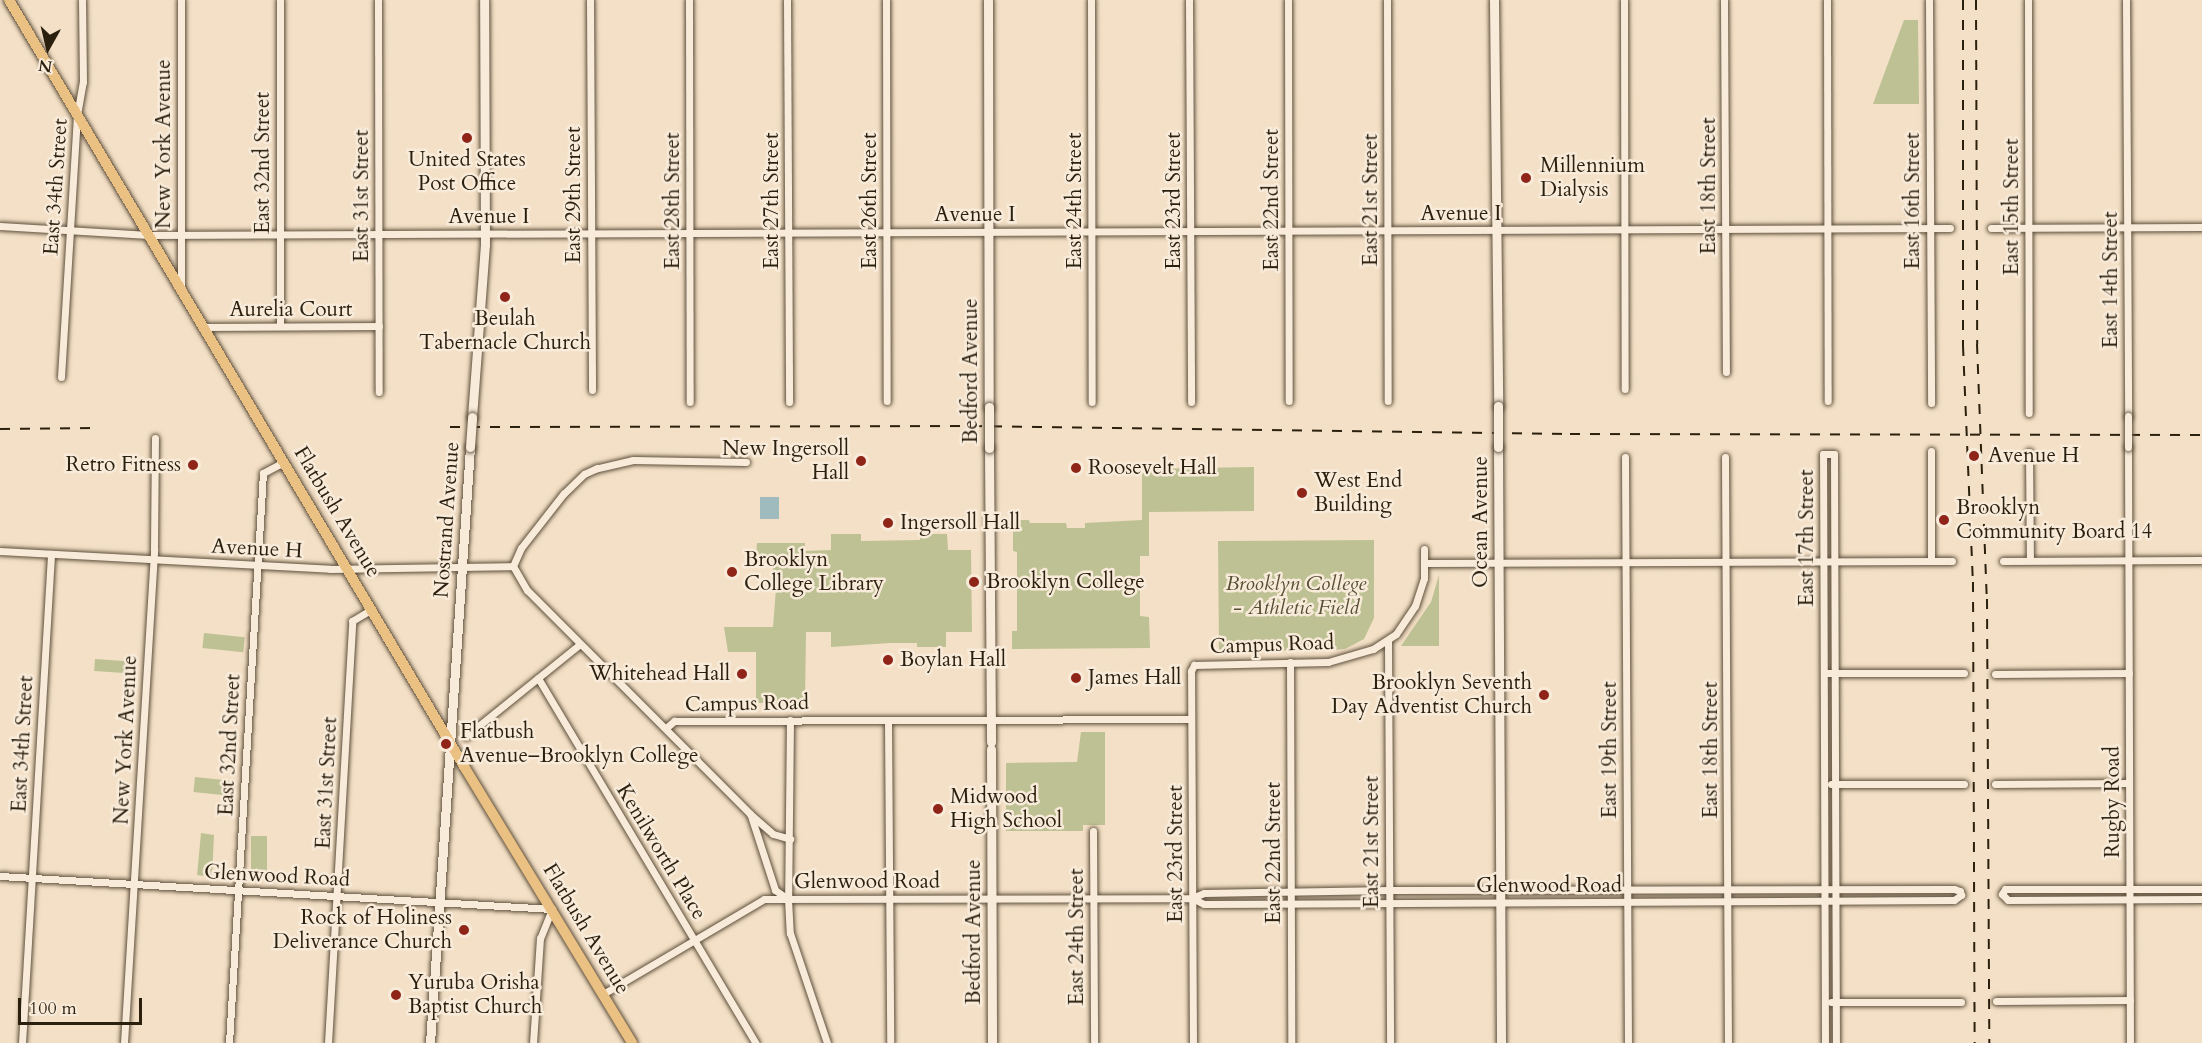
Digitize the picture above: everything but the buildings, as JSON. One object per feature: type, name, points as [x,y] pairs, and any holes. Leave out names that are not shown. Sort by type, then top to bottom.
[{"type":"main road","name":"Flatbush Avenue","points":[[9,0],[449,741],[632,1043]]},
{"type":"main road","name":"Nostrand Avenue","points":[[430,1043],[485,234],[484,0]]},
{"type":"main road","name":"Bedford Avenue","points":[[988,0],[992,1043]]},
{"type":"main road","name":"Ocean Avenue","points":[[1494,0],[1501,1043]]},
{"type":"street","name":"East 34th Street","points":[[61,377],[77,114],[83,82],[82,0]]},
{"type":"street","name":"New York Avenue","points":[[181,0],[181,288]]},
{"type":"street","name":"East 32nd Street","points":[[279,0],[280,326]]},
{"type":"street","name":"East 31st Street","points":[[378,0],[379,392]]},
{"type":"street","name":"East 29th Street","points":[[590,0],[592,390]]},
{"type":"street","name":"East 28th Street","points":[[689,0],[690,402]]},
{"type":"street","name":"East 27th Street","points":[[787,0],[789,402]]},
{"type":"street","name":"East 26th Street","points":[[886,0],[887,401]]},
{"type":"street","name":"East 24th Street","points":[[1091,0],[1092,402]]},
{"type":"street","name":"East 23rd Street","points":[[1189,0],[1191,402]]},
{"type":"street","name":"East 22nd Street","points":[[1288,0],[1289,400]]},
{"type":"street","name":"East 21st Street","points":[[1387,0],[1388,400]]},
{"type":"street","points":[[1624,0],[1625,389]]},
{"type":"street","name":"East 18th Street","points":[[1724,0],[1726,372]]},
{"type":"street","points":[[1827,0],[1828,401]]},
{"type":"street","name":"East 16th Street","points":[[1929,0],[1931,403]]},
{"type":"street","name":"East 15th Street","points":[[2028,0],[2029,413]]},
{"type":"street","name":"East 14th Street","points":[[2126,0],[2128,560]]},
{"type":"street","name":"Avenue I","points":[[0,226],[149,235],[1950,228]]},
{"type":"street","points":[[1990,228],[2202,227]]},
{"type":"street","name":"Aurelia Court","points":[[204,327],[379,326]]},
{"type":"street","name":"New York Avenue","points":[[124,1043],[153,560],[155,438]]},
{"type":"street","points":[[1931,451],[1931,561]]},
{"type":"street","points":[[2029,452],[2030,560]]},
{"type":"street","name":"East 17th Street","points":[[1825,1043],[1823,454],[1834,454],[1836,1043]]},
{"type":"street","name":"East 19th Street","points":[[1625,457],[1628,1043]]},
{"type":"street","name":"East 18th Street","points":[[1725,457],[1728,1043]]},
{"type":"street","points":[[513,566],[527,540],[573,483],[584,474],[607,464],[633,460],[746,462]]},
{"type":"street","name":"East 32nd Street","points":[[229,1043],[263,473],[284,462]]},
{"type":"street","name":"Campus Road","points":[[1194,665],[1344,660],[1388,641],[1407,620],[1415,606],[1424,578],[1426,563],[1424,549]]},
{"type":"street","name":"Avenue H","points":[[0,551],[348,568],[513,566]]},
{"type":"street","name":"East 34th Street","points":[[22,1043],[51,554]]},
{"type":"street","name":"Rugby Road","points":[[2128,560],[2130,1043]]},
{"type":"street","points":[[2003,561],[2202,560]]},
{"type":"street","points":[[1426,563],[1952,561]]},
{"type":"street","name":"Campus Road","points":[[513,566],[527,590],[666,728],[675,721],[1191,719]]},
{"type":"street","name":"East 31st Street","points":[[328,1043],[352,621],[372,609]]},
{"type":"street","name":"East 21st Street","points":[[1388,641],[1390,1043]]},
{"type":"street","points":[[466,736],[580,644]]},
{"type":"street","name":"East 22nd Street","points":[[1290,662],[1291,1043]]},
{"type":"street","name":"East 23rd Street","points":[[1193,1043],[1191,671],[1194,665]]},
{"type":"street","points":[[1824,674],[1964,673]]},
{"type":"street","points":[[1995,674],[2129,673]]},
{"type":"street","name":"Kenilworth Place","points":[[537,678],[756,1043]]},
{"type":"street","points":[[790,720],[788,898],[790,933],[827,1043]]},
{"type":"street","points":[[888,720],[890,1043]]},
{"type":"street","points":[[666,728],[772,834],[790,839]]},
{"type":"street","points":[[1995,784],[2129,783]]},
{"type":"street","points":[[1824,784],[1964,784]]},
{"type":"street","points":[[750,814],[775,890],[788,898]]},
{"type":"street","name":"East 24th Street","points":[[1093,831],[1094,1043]]},
{"type":"street","name":"Glenwood Road","points":[[0,876],[552,909]]},
{"type":"street","points":[[1906,889],[1907,900]]},
{"type":"street","name":"Glenwood Road","points":[[603,994],[764,899],[1192,898],[1204,892],[1389,890],[1954,889],[1960,891],[1961,895],[1954,900],[1204,904],[1192,898]]},
{"type":"street","points":[[2202,889],[2005,889],[2002,894],[2008,900],[2202,899]]},
{"type":"street","points":[[2058,889],[2058,899]]},
{"type":"street","points":[[533,1043],[540,938],[552,909]]},
{"type":"street","points":[[1996,1001],[2130,1000]]},
{"type":"street","points":[[1825,1002],[1961,1002]]},
{"type":"green space","points":[[1904,20],[1918,20],[1919,104],[1873,104]]},
{"type":"green space","points":[[1254,467],[1254,511],[1149,512],[1149,556],[1140,556],[1140,616],[1149,617],[1150,648],[1012,649],[1012,631],[1017,631],[1017,552],[1013,551],[1013,520],[1029,520],[1030,523],[1066,523],[1067,528],[1085,528],[1085,523],[1142,520],[1142,469]]},
{"type":"green space","points":[[831,534],[861,534],[861,541],[920,540],[920,534],[947,534],[948,550],[971,550],[972,632],[946,632],[946,647],[917,647],[917,643],[890,643],[831,647],[831,632],[806,632],[805,703],[756,703],[756,652],[728,652],[724,627],[773,627],[776,589],[773,588],[773,559],[753,561],[757,543],[805,543],[805,551],[831,550]]},
{"type":"green space","name":"Brooklyn College - Athletic Field","points":[[1374,540],[1374,618],[1364,639],[1345,649],[1333,650],[1219,651],[1218,541]]},
{"type":"green space","points":[[1439,575],[1439,646],[1401,646],[1431,602]]},
{"type":"green space","points":[[204,633],[245,637],[243,652],[202,648]]},
{"type":"green space","points":[[95,659],[136,662],[135,674],[94,671]]},
{"type":"green space","points":[[1081,732],[1105,732],[1105,825],[1083,825],[1083,831],[1006,831],[1006,763],[1077,762]]},
{"type":"green space","points":[[195,777],[236,781],[234,796],[193,792]]},
{"type":"green space","points":[[201,833],[214,835],[212,877],[197,875]]},
{"type":"green space","points":[[251,836],[267,836],[267,878],[251,878]]},
{"type":"water","points":[[1920,196],[1920,215],[1904,215],[1907,201]]},
{"type":"water","points":[[760,497],[779,497],[779,519],[760,519]]},
{"type":"railway","points":[[1963,0],[1963,346],[1973,582],[1975,1043]]},
{"type":"railway","points":[[1976,0],[1977,344],[1987,599],[1989,1043]]},
{"type":"railway","points":[[450,427],[972,426],[1570,434],[2202,435]]},
{"type":"railway","points":[[0,429],[96,428]]},
{"type":"place","name":"United States Post Office","points":[[467,138]]},
{"type":"place","name":"Millennium Dialysis","points":[[1526,178]]},
{"type":"place","name":"Beulah Tabernacle Church","points":[[505,297]]},
{"type":"place","name":"Avenue H","points":[[1974,456]]},
{"type":"place","name":"New Ingersoll Hall","points":[[861,461]]},
{"type":"place","name":"Retro Fitness","points":[[193,465]]},
{"type":"place","name":"Roosevelt Hall","points":[[1076,468]]},
{"type":"place","name":"West End Building","points":[[1302,493]]},
{"type":"place","name":"Brooklyn Community Board 14","points":[[1944,520]]},
{"type":"place","name":"Ingersoll Hall","points":[[888,523]]},
{"type":"place","name":"Brooklyn College Library","points":[[732,572]]},
{"type":"place","name":"Brooklyn College","points":[[974,582]]},
{"type":"place","name":"Boylan Hall","points":[[888,660]]},
{"type":"place","name":"Whitehead Hall","points":[[742,674]]},
{"type":"place","name":"James Hall","points":[[1076,678]]},
{"type":"place","name":"Brooklyn Seventh Day Adventist Church","points":[[1544,695]]},
{"type":"place","name":"Flatbush Avenue–Brooklyn College","points":[[446,744]]},
{"type":"place","name":"Midwood High School","points":[[938,809]]},
{"type":"place","name":"Rock of Holiness Deliverance Church","points":[[464,930]]},
{"type":"place","name":"Yuruba Orisha Baptist Church","points":[[396,995]]}]
